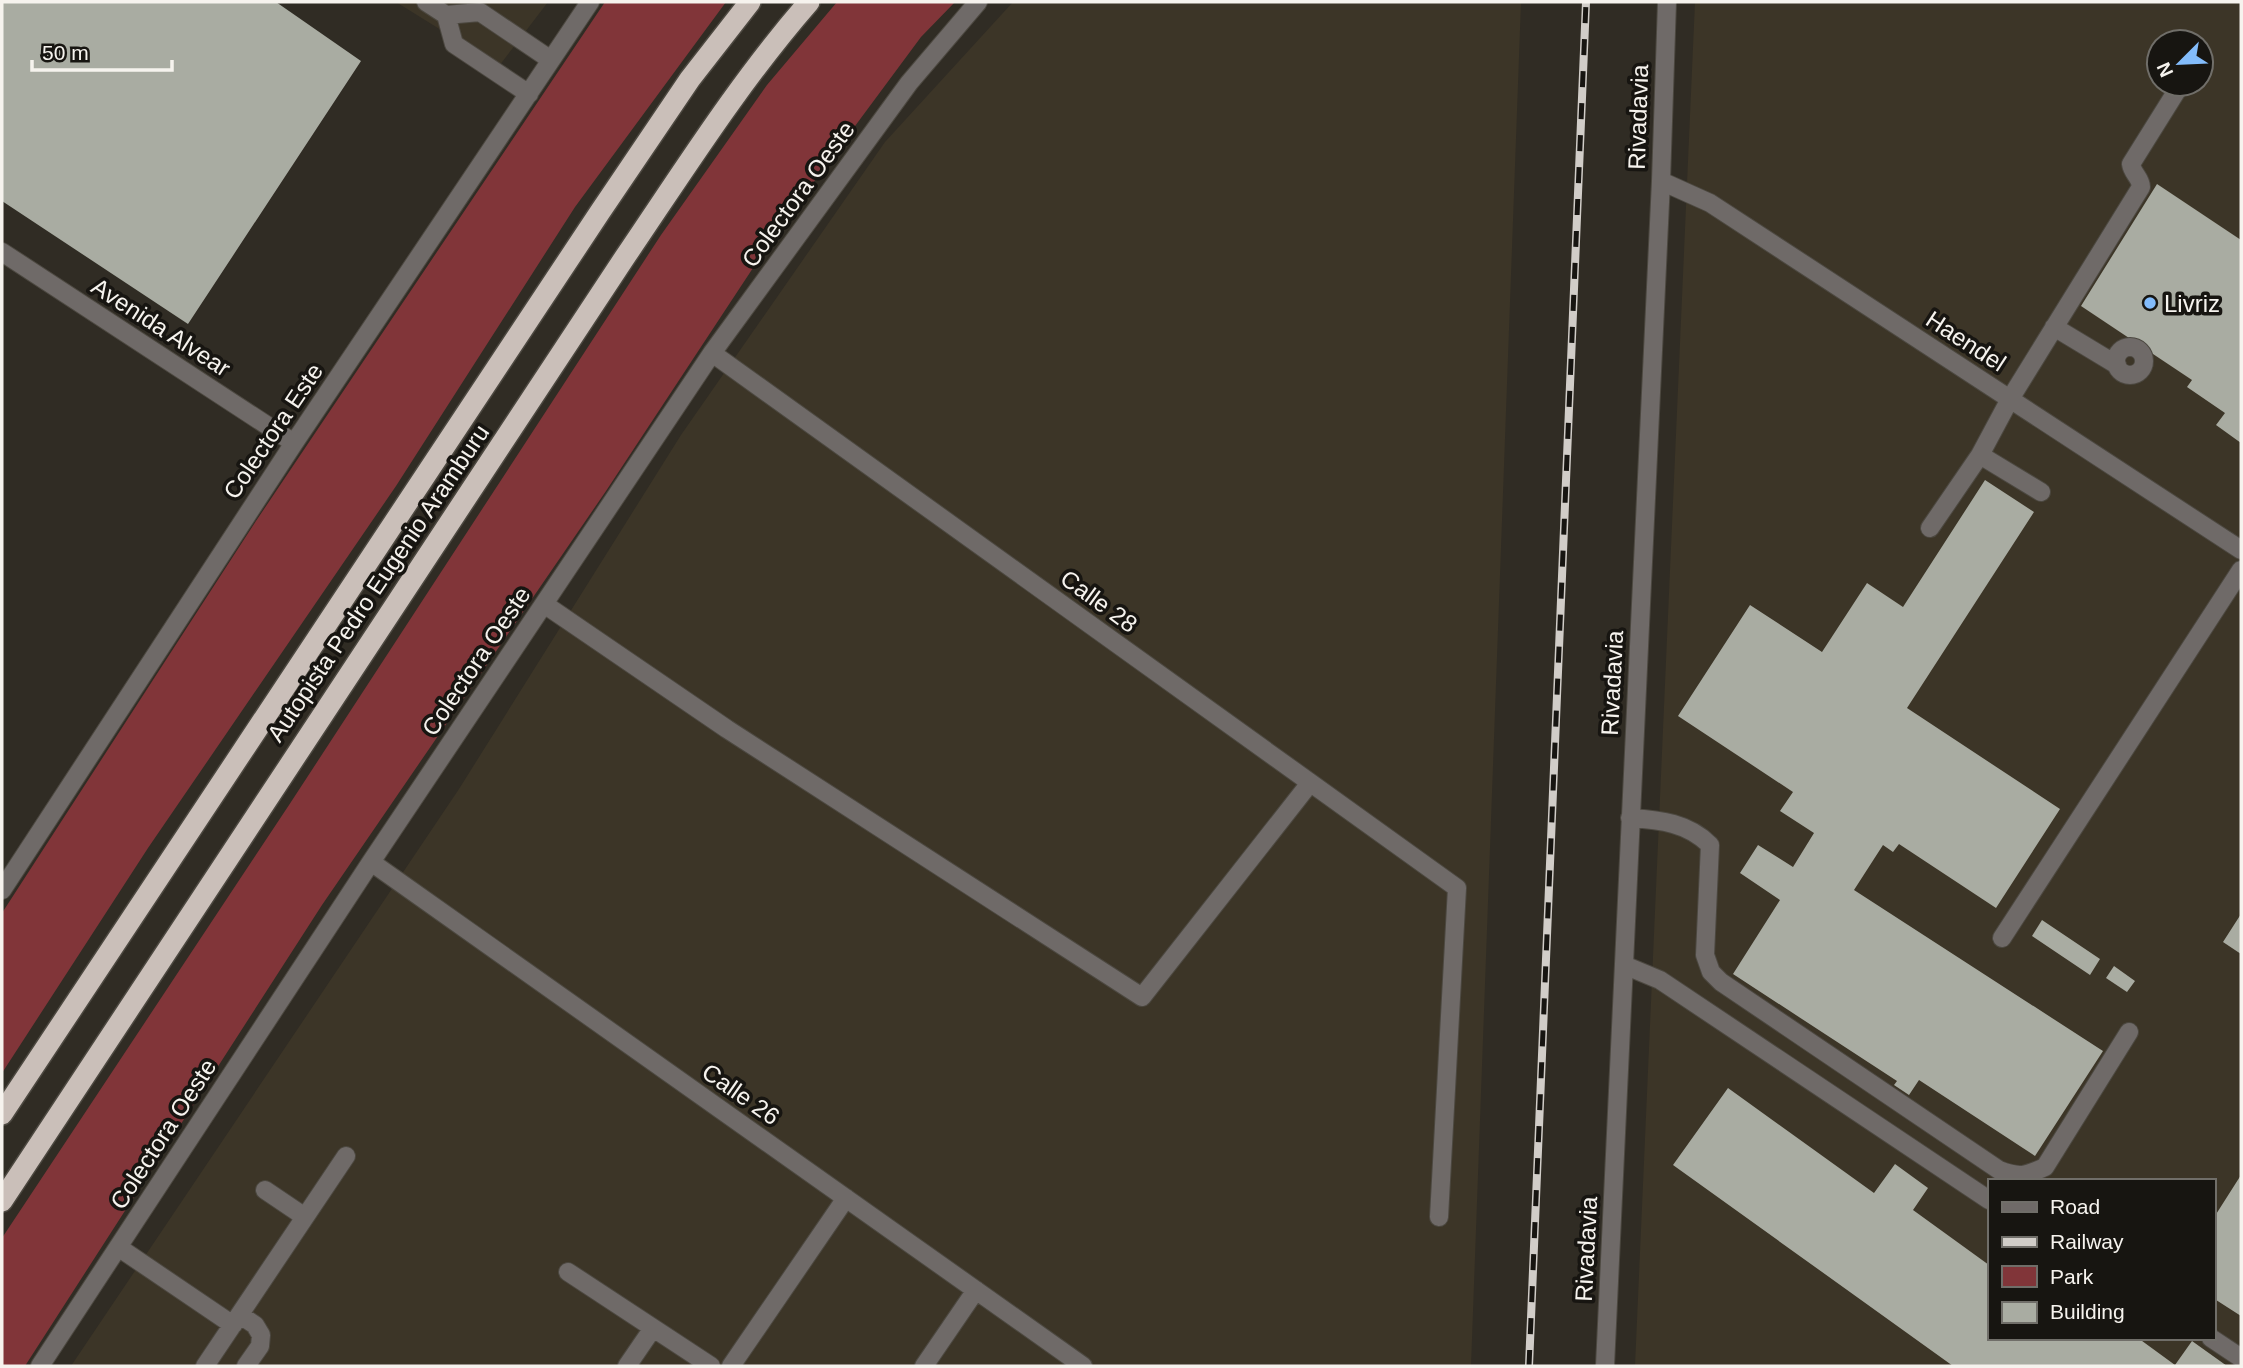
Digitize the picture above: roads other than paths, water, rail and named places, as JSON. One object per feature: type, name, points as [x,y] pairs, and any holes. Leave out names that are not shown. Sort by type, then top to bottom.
[{"type":"highway","name":"Autopista Pedro Eugenio Aramburu","points":[[2,1114],[600,212],[690,79],[750,2]]},
{"type":"highway","name":"Autopista Pedro Eugenio Aramburu","points":[[2,1201],[656,211],[718,120],[785,28],[808,2]]},
{"type":"street","points":[[426,2],[480,12],[551,60]]},
{"type":"street","name":"Colectora Este","points":[[2,890],[294,443],[590,2]]},
{"type":"street","name":"Colectora Oeste","points":[[40,1366],[371,862],[712,353],[909,83],[978,2]]},
{"type":"street","name":"Rivadavia","points":[[1605,1366],[1661,181],[1667,2]]},
{"type":"street","points":[[452,8],[454,44],[528,94]]},
{"type":"street","points":[[1930,528],[1980,455],[2010,399],[2141,187],[2141,181],[2131,164],[2172,98]]},
{"type":"street","name":"Haendel","points":[[1661,181],[1710,203],[2241,550]]},
{"type":"street","name":"Avenida Alvear","points":[[2,252],[294,443]]},
{"type":"street","points":[[2054,327],[2117,365]]},
{"type":"street","name":"Calle 28","points":[[712,353],[1457,888],[1440,1217]]},
{"type":"street","points":[[1980,455],[2041,492]]},
{"type":"street","points":[[2002,938],[2241,570]]},
{"type":"street","points":[[544,604],[727,729],[1142,997],[1310,783]]},
{"type":"street","points":[[1630,818],[1676,824],[1699,834],[1710,845],[1705,955],[1711,972],[1721,982],[1999,1170],[2015,1176],[2028,1175],[2045,1167],[2129,1032]]},
{"type":"street","name":"Calle 26","points":[[371,862],[1083,1366]]},
{"type":"street","points":[[1624,965],[1660,980],[1988,1199]]},
{"type":"street","points":[[205,1366],[346,1156]]},
{"type":"street","points":[[265,1190],[305,1217]]},
{"type":"street","points":[[731,1366],[846,1198]]},
{"type":"street","points":[[118,1247],[237,1320],[255,1325],[261,1335],[260,1346],[246,1366]]},
{"type":"street","points":[[568,1272],[711,1366]]},
{"type":"street","points":[[924,1366],[976,1290]]},
{"type":"street","points":[[627,1366],[653,1328]]},
{"type":"street","points":[[2214,1340],[2241,1358]]},
{"type":"railway","points":[[1529,1366],[1586,2]]},
{"type":"place","name":"Livriz","points":[[2150,303]]}]
